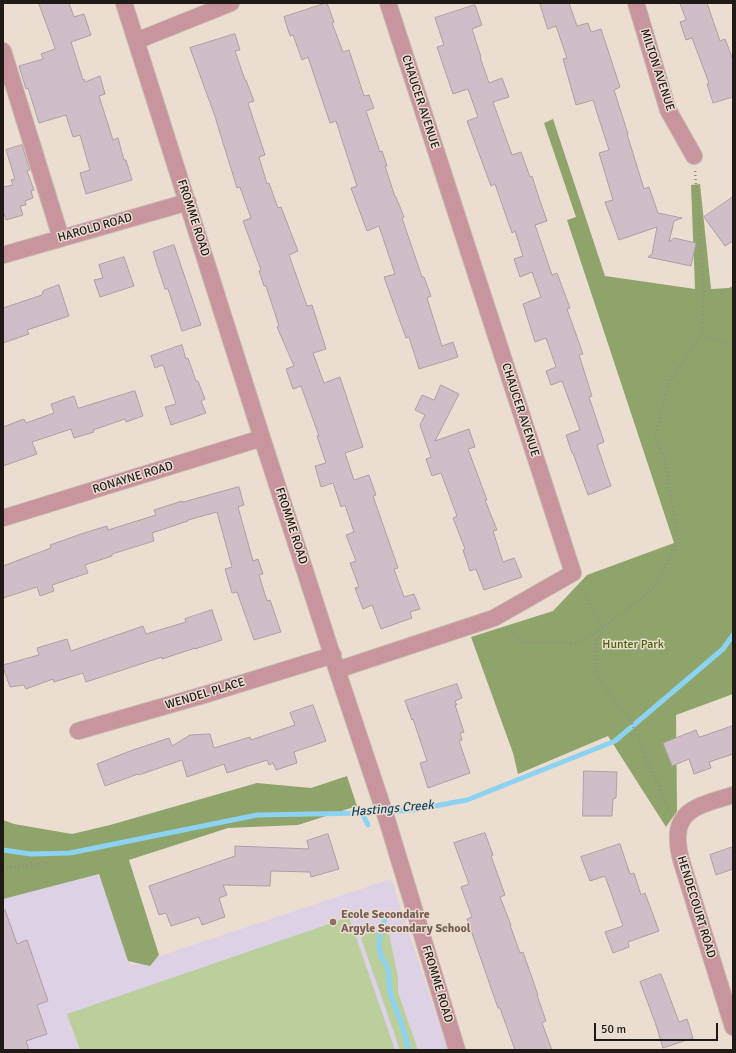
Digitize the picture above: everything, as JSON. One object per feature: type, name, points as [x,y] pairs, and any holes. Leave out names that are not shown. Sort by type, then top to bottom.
[{"type":"street","name":"FROMME ROAD","points":[[124,3],[262,438],[387,820],[457,1050]]},
{"type":"street","points":[[136,41],[230,3]]},
{"type":"street","name":"CHAUCER AVENUE","points":[[388,3],[574,573]]},
{"type":"street","name":"MILTON AVENUE","points":[[636,3],[668,110],[694,156]]},
{"type":"street","points":[[3,51],[61,238]]},
{"type":"street","name":"HAROLD ROAD","points":[[3,255],[188,202]]},
{"type":"street","name":"RONAYNE ROAD","points":[[3,518],[262,438]]},
{"type":"street","points":[[335,662],[494,618],[574,573]]},
{"type":"street","name":"WENDEL PLACE","points":[[78,732],[207,694],[335,662]]},
{"type":"street","name":"HENDECOURT ROAD","points":[[733,795],[703,804],[690,810],[680,822],[677,840],[682,863],[733,1027]]},
{"type":"path","points":[[494,618],[523,642],[577,643],[603,628],[654,588],[678,542],[665,460],[656,435],[669,382],[702,334],[704,289],[694,156]]},
{"type":"path","points":[[702,334],[733,346]]},
{"type":"path","points":[[574,573],[603,628]]},
{"type":"path","points":[[603,628],[595,644],[597,677],[627,715],[639,738],[651,770],[679,831]]},
{"type":"path","points":[[3,868],[49,863]]},
{"type":"shaded area","name":"Ecole Secondaire Argyle Secondary School","points":[[3,861],[99,875],[130,966],[391,879],[448,1050],[3,1050]]},
{"type":"green space","name":"Hunter Park","points":[[553,119],[605,276],[695,289],[691,185],[700,184],[711,289],[729,288],[733,286],[733,694],[676,715],[677,811],[666,827],[608,736],[518,774],[513,753],[471,637],[553,611],[587,575],[674,543],[567,220],[576,217],[544,123]]},
{"type":"green space","points":[[347,776],[357,806],[298,825],[228,828],[129,860],[159,955],[150,966],[128,961],[99,874],[3,899],[3,820],[14,824],[72,834],[110,825],[257,783],[311,788]]},
{"type":"green space","points":[[349,917],[395,1050],[80,1050],[67,1014]]},
{"type":"green space","points":[[372,929],[389,934],[398,977],[398,992],[418,1050],[400,1050],[361,938]]},
{"type":"building","points":[[39,3],[69,3],[74,17],[84,14],[91,35],[71,42],[83,80],[84,79],[85,82],[100,76],[105,94],[99,96],[113,140],[118,138],[124,160],[126,160],[132,180],[86,194],[80,173],[90,170],[80,135],[73,137],[66,115],[39,123],[28,88],[26,89],[19,66],[43,59],[41,54],[55,49]]},
{"type":"building","points":[[327,3],[334,22],[332,23],[343,52],[349,50],[364,96],[369,95],[374,108],[366,111],[380,152],[382,151],[387,166],[385,166],[395,197],[404,217],[402,218],[422,277],[424,277],[431,296],[427,298],[442,346],[453,342],[458,357],[419,369],[409,337],[406,338],[384,277],[395,274],[379,226],[367,231],[351,188],[357,186],[336,121],[330,123],[308,57],[302,60],[293,35],[290,36],[284,17]]},
{"type":"building","points":[[540,3],[569,3],[577,26],[588,23],[591,32],[601,29],[620,87],[614,90],[644,189],[649,187],[658,213],[682,218],[674,221],[669,242],[674,238],[696,243],[691,266],[648,257],[652,254],[657,227],[619,240],[605,202],[613,200],[599,153],[609,150],[593,100],[576,105],[563,59],[567,58],[556,26],[548,29]]},
{"type":"building","points":[[680,3],[707,3],[720,41],[725,39],[733,60],[733,97],[713,103],[707,84],[709,83],[692,38],[686,40],[680,22],[686,20]]},
{"type":"building","points":[[475,5],[482,25],[472,29],[489,83],[502,78],[509,97],[493,102],[512,155],[521,152],[530,177],[532,176],[547,221],[535,225],[552,275],[557,273],[570,308],[567,309],[583,354],[579,355],[592,396],[589,397],[604,442],[597,445],[611,486],[588,495],[566,435],[580,430],[562,381],[551,385],[546,371],[556,367],[546,338],[535,342],[523,304],[541,297],[532,272],[520,277],[514,259],[523,256],[515,231],[512,233],[495,184],[491,186],[467,121],[478,117],[468,89],[453,94],[437,47],[444,45],[435,18]]},
{"type":"building","points":[[235,34],[240,50],[235,51],[254,101],[248,103],[265,155],[259,157],[267,184],[269,183],[278,208],[281,207],[298,251],[289,255],[307,306],[312,305],[326,349],[313,353],[324,383],[340,377],[363,447],[345,453],[354,480],[369,475],[376,495],[373,496],[398,568],[394,569],[404,597],[414,594],[420,609],[410,612],[412,618],[381,629],[372,605],[363,609],[355,588],[359,587],[350,563],[356,561],[346,535],[354,532],[345,505],[341,507],[333,483],[321,487],[315,466],[326,463],[317,436],[319,436],[301,386],[293,389],[286,369],[294,366],[277,327],[279,326],[266,286],[264,286],[259,271],[261,270],[243,221],[251,218],[240,187],[237,188],[216,119],[190,48]]},
{"type":"building","points":[[22,145],[30,170],[27,171],[34,190],[31,191],[33,198],[25,201],[26,205],[20,206],[23,215],[6,220],[3,211],[3,187],[13,185],[11,180],[15,179],[6,150]]},
{"type":"building","points":[[733,197],[733,241],[725,246],[704,217]]},
{"type":"building","points":[[174,245],[201,325],[182,331],[168,289],[165,289],[153,252]]},
{"type":"building","points":[[124,257],[134,286],[100,297],[94,280],[103,278],[99,265]]},
{"type":"building","points":[[59,285],[69,316],[27,330],[29,334],[3,343],[3,308],[42,295],[43,291]]},
{"type":"building","points":[[182,345],[186,359],[188,358],[196,381],[198,381],[205,399],[201,401],[206,413],[171,425],[165,407],[176,404],[163,365],[155,368],[151,356]]},
{"type":"building","points":[[441,385],[459,394],[435,441],[469,429],[475,447],[468,449],[497,530],[493,531],[503,562],[514,558],[522,577],[484,590],[476,569],[470,571],[463,550],[465,549],[453,518],[457,516],[441,473],[432,476],[426,459],[431,457],[420,425],[425,415],[415,410],[422,395],[434,400]]},
{"type":"building","points":[[135,391],[143,416],[126,422],[125,419],[93,430],[94,432],[74,438],[71,429],[32,442],[37,454],[3,466],[3,427],[24,419],[26,423],[54,413],[51,404],[74,396],[78,408]]},
{"type":"building","points":[[239,487],[244,505],[238,507],[253,561],[258,559],[263,574],[259,575],[267,601],[270,600],[281,632],[254,640],[237,592],[232,593],[225,569],[232,567],[217,512],[188,520],[152,533],[154,541],[112,554],[112,556],[85,565],[88,573],[52,585],[54,591],[40,596],[37,587],[3,598],[3,566],[51,548],[50,545],[81,534],[107,526],[108,530],[156,515],[154,510],[182,501]]},
{"type":"building","points":[[212,610],[222,640],[162,659],[162,657],[86,682],[83,673],[54,682],[53,679],[26,689],[24,685],[10,687],[3,667],[3,665],[39,655],[37,648],[67,639],[71,651],[143,626],[146,634],[186,622],[185,619]]},
{"type":"building","points":[[457,684],[462,698],[455,701],[457,705],[455,705],[464,732],[460,733],[462,740],[459,741],[470,773],[428,788],[420,763],[427,761],[413,719],[412,720],[405,701]]},
{"type":"building","points":[[313,705],[326,741],[294,752],[297,763],[276,770],[273,763],[269,765],[267,760],[227,773],[224,764],[187,777],[182,760],[105,786],[97,764],[169,738],[172,746],[190,735],[210,734],[214,748],[250,737],[251,740],[295,725],[290,713]]},
{"type":"building","points":[[733,726],[733,754],[709,762],[711,768],[694,774],[689,759],[672,766],[663,743],[696,730],[699,737]]},
{"type":"building","points":[[584,771],[617,772],[616,798],[613,799],[612,816],[583,816]]},
{"type":"building","points":[[485,833],[493,855],[491,856],[505,895],[500,897],[520,953],[523,952],[538,995],[546,1021],[542,1023],[552,1050],[515,1050],[500,1008],[498,1008],[467,919],[472,917],[461,887],[469,884],[454,843]]},
{"type":"building","points":[[328,834],[339,869],[311,877],[310,872],[271,871],[270,886],[223,885],[227,895],[219,898],[225,917],[202,925],[199,917],[171,926],[166,913],[159,915],[149,886],[235,856],[235,846],[309,849],[307,841]]},
{"type":"building","points":[[620,844],[630,874],[634,873],[641,895],[645,893],[659,931],[628,942],[629,947],[613,953],[605,932],[623,926],[605,876],[590,881],[581,857]]},
{"type":"building","points":[[733,847],[733,869],[716,875],[710,855]]},
{"type":"building","points":[[5,910],[17,944],[27,940],[48,1001],[37,1005],[47,1034],[26,1041],[29,1050],[3,1050],[3,911]]},
{"type":"building","points":[[661,974],[679,1022],[687,1019],[693,1038],[663,1048],[640,982]]},
{"type":"waterway","name":"Hastings Creek","points":[[3,850],[31,854],[70,853],[257,815],[367,813],[413,810],[467,800],[615,741],[723,649],[733,635]]},
{"type":"waterway","points":[[362,813],[368,825]]},
{"type":"waterway","points":[[386,916],[380,933],[379,947],[381,956],[388,969],[390,993],[401,1022],[409,1050]]},
{"type":"place","name":"Ecole Secondaire Argyle Secondary School","points":[[333,922]]}]
